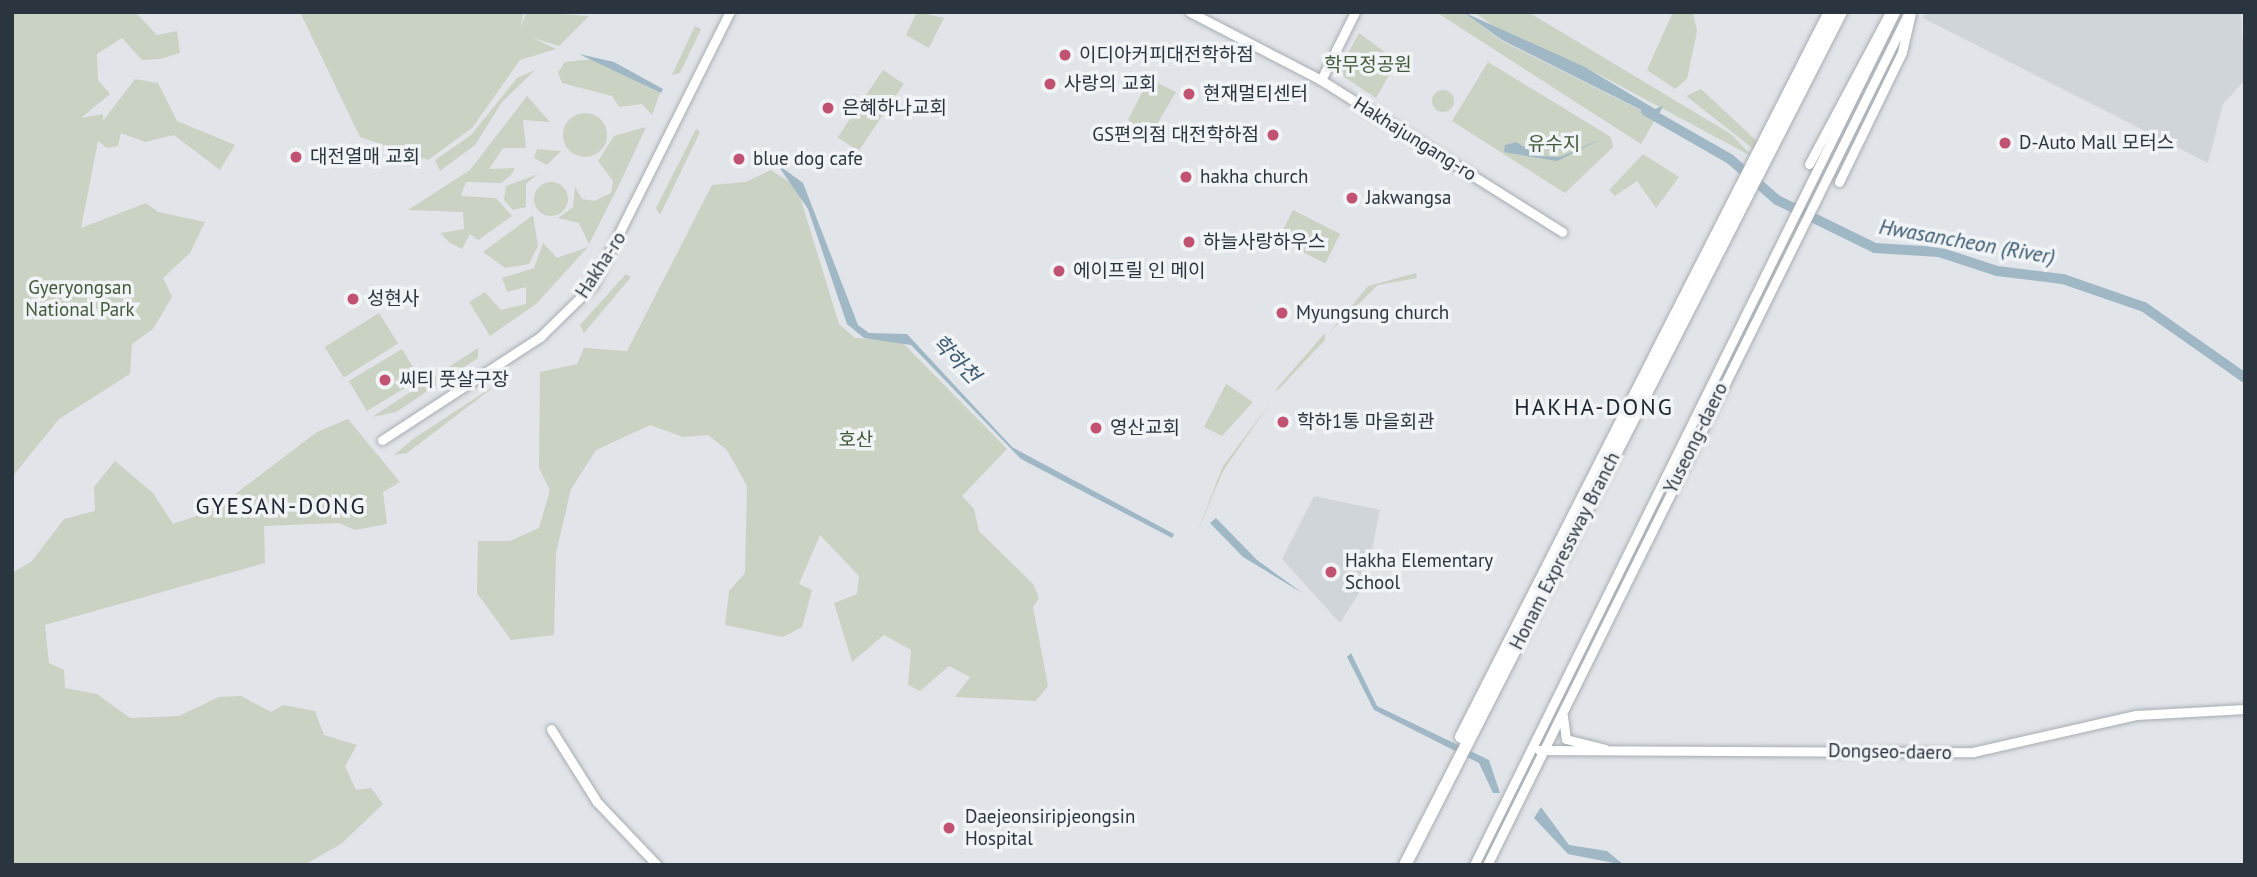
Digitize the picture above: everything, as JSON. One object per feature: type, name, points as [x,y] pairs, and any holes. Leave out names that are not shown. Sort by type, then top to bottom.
[{"type":"highway","name":"Honam Expressway Branch","points":[[1771,139],[1830,12]]},
{"type":"highway","name":"Honam Expressway Branch","points":[[1396,865],[1446,765],[1466,736],[1725,227],[1841,12]]},
{"type":"highway","name":"Honam Expressway Branch","points":[[1405,865],[1461,756],[1466,736]]},
{"type":"street","name":"Hakha-ro","points":[[382,440],[498,365],[564,318],[593,285],[730,12]]},
{"type":"street","name":"Hakhajungang-ro","points":[[1190,12],[1321,80],[1562,232]]},
{"type":"street","points":[[1321,80],[1355,12]]},
{"type":"street","points":[[1809,164],[1892,12]]},
{"type":"street","name":"Yuseong-daero","points":[[1474,865],[1892,12]]},
{"type":"street","points":[[1839,182],[1902,52],[1910,12]]},
{"type":"street","name":"Yuseong-daero","points":[[1487,865],[1834,160],[1910,12]]},
{"type":"street","points":[[1565,708],[1564,737],[1607,750]]},
{"type":"street","name":"Dongseo-daero","points":[[1530,750],[1973,752],[2136,716],[2245,709]]},
{"type":"street","points":[[551,729],[597,802],[657,865]]},
{"type":"shaded area","points":[[1926,12],[2241,12],[2245,80],[2223,104],[2208,163],[1923,18]]},
{"type":"shaded area","name":"Hakha Elementary School","points":[[1314,496],[1380,510],[1365,584],[1340,623],[1282,559]]},
{"type":"green space","name":"Gyeryongsan National Park","points":[[12,12],[135,12],[157,35],[177,31],[180,53],[160,59],[142,60],[122,38],[97,54],[98,80],[110,94],[81,118],[103,114],[103,121],[135,79],[158,83],[177,121],[235,145],[220,170],[174,135],[145,142],[121,133],[118,146],[107,148],[98,141],[81,228],[146,203],[158,212],[205,222],[190,253],[163,278],[172,297],[153,329],[132,344],[130,374],[59,419],[12,477]]},
{"type":"green space","points":[[300,12],[524,12],[520,27],[527,12],[589,16],[559,46],[533,38],[556,49],[520,60],[472,128],[428,160],[360,137]]},
{"type":"green space","points":[[917,12],[944,18],[929,48],[906,35]]},
{"type":"green space","points":[[1436,12],[1463,12],[1502,41],[1656,118],[1641,144]]},
{"type":"green space","points":[[1474,12],[1528,12],[1731,134],[1753,157],[1585,67],[1507,36]]},
{"type":"green space","points":[[1673,12],[1693,12],[1697,31],[1687,79],[1675,89],[1647,70]]},
{"type":"green space","points":[[695,26],[701,29],[680,73],[672,75]]},
{"type":"green space","name":"학무정공원","points":[[1359,33],[1397,61],[1376,98],[1344,77],[1341,66]]},
{"type":"green space","points":[[592,59],[660,93],[652,115],[642,104],[619,107],[612,96],[562,83],[558,72],[565,62]]},
{"type":"green space","name":"유수지","points":[[1488,62],[1611,137],[1613,147],[1565,193],[1452,121]]},
{"type":"green space","points":[[535,70],[502,102],[475,145],[440,171],[435,160],[471,135],[517,78]]},
{"type":"green space","points":[[883,70],[904,84],[858,151],[838,137]]},
{"type":"green space","points":[[1149,79],[1176,92],[1150,136],[1128,120]]},
{"type":"green space","points":[[1701,89],[1760,144],[1756,151],[1686,96]]},
{"type":"green space","points":[[1443,90],[1451,93],[1454,101],[1451,109],[1443,112],[1435,109],[1432,101],[1435,93]]},
{"type":"green space","points":[[527,96],[550,122],[523,120],[526,148],[503,148],[489,169],[515,168],[511,175],[501,183],[466,182],[461,196],[496,198],[512,216],[478,240],[470,234],[462,249],[450,243],[440,233],[464,229],[463,212],[408,210],[470,170]]},
{"type":"green space","points":[[585,113],[594,114],[601,119],[606,126],[606,144],[601,151],[594,156],[585,157],[576,156],[569,151],[564,144],[563,135],[564,126],[569,119],[576,114]]},
{"type":"green space","points":[[646,127],[589,244],[579,223],[558,218],[573,207],[575,187],[582,199],[594,201],[611,193],[613,181],[598,161],[614,136]]},
{"type":"green space","points":[[696,129],[700,132],[660,215],[656,208]]},
{"type":"green space","points":[[537,149],[561,151],[547,165],[534,158]]},
{"type":"green space","points":[[1643,154],[1679,177],[1656,208],[1637,181],[1615,196],[1609,190]]},
{"type":"green space","name":"호산","points":[[771,170],[797,187],[839,324],[855,338],[901,341],[1007,449],[962,496],[974,509],[979,531],[1033,584],[1039,598],[1033,607],[1048,686],[1036,701],[955,697],[970,677],[949,666],[920,691],[908,685],[911,650],[884,635],[852,662],[834,603],[857,594],[859,576],[820,535],[799,584],[812,590],[802,627],[783,637],[725,625],[729,591],[745,573],[747,486],[727,450],[708,435],[683,437],[650,425],[596,450],[571,489],[556,553],[554,635],[511,640],[477,593],[478,541],[510,541],[539,528],[550,490],[539,468],[540,372],[577,364],[584,348],[627,351],[712,185],[746,182]]},
{"type":"green space","points":[[538,174],[526,184],[526,207],[513,210],[504,200],[506,186]]},
{"type":"green space","points":[[551,182],[563,187],[568,199],[563,211],[551,216],[539,211],[534,199],[539,187]]},
{"type":"green space","points":[[1293,210],[1340,234],[1325,263],[1278,239]]},
{"type":"green space","points":[[533,215],[538,246],[529,264],[505,268],[483,252]]},
{"type":"green space","points":[[543,243],[557,258],[588,247],[536,304],[490,336],[469,302],[485,292],[501,310],[526,304],[526,287],[507,292],[502,278],[534,268]]},
{"type":"green space","points":[[1416,273],[1417,278],[1378,285],[1330,332],[1368,286]]},
{"type":"green space","points":[[626,274],[631,277],[584,333],[580,325]]},
{"type":"green space","points":[[379,313],[398,344],[344,377],[325,347]]},
{"type":"green space","points":[[1325,333],[1325,340],[1276,392],[1277,388]]},
{"type":"green space","points":[[478,348],[478,358],[396,412],[372,417]]},
{"type":"green space","name":"씨티 풋살구장","points":[[402,349],[420,379],[367,411],[349,381]]},
{"type":"green space","points":[[503,380],[407,453],[394,455],[413,439]]},
{"type":"green space","points":[[1226,384],[1253,402],[1222,436],[1204,427]]},
{"type":"green space","points":[[1271,402],[1223,471],[1196,535],[1223,466]]},
{"type":"green space","points":[[348,419],[400,482],[383,492],[387,524],[355,530],[339,523],[264,526],[265,563],[45,625],[49,663],[64,670],[65,688],[97,694],[130,718],[179,716],[219,697],[241,696],[271,712],[283,705],[315,711],[324,735],[357,745],[345,766],[356,790],[371,788],[383,804],[341,844],[304,865],[12,865],[12,573],[32,561],[64,519],[95,511],[94,487],[115,461],[153,493],[173,524],[214,510],[317,432]]},
{"type":"water","points":[[1463,12],[1585,67],[1655,109],[1663,106],[1657,118],[1502,40]]},
{"type":"water","points":[[579,54],[614,62],[663,89],[661,93]]},
{"type":"water","points":[[1601,139],[1557,161],[1504,152],[1505,145],[1516,142],[1538,156],[1560,157]]},
{"type":"water","points":[[777,164],[803,183],[858,325],[869,333],[907,334],[1012,447],[1174,534],[1172,538],[1021,459],[911,345],[864,338],[847,324],[808,209]]},
{"type":"water","points":[[1216,518],[1257,560],[1304,594],[1243,557],[1210,523]]},
{"type":"water","points":[[1351,653],[1377,706],[1489,760],[1500,793],[1493,793],[1479,763],[1374,710],[1347,657]]},
{"type":"water","points":[[1541,807],[1569,845],[1607,851],[1624,865],[1568,854],[1534,818]]},
{"type":"waterway","name":"Hwasancheon (River)","points":[[1646,111],[1730,159],[1777,200],[1875,248],[1939,252],[1997,271],[2063,279],[2144,307],[2245,378]]},
{"type":"place","name":"이디아커피대전학하점","points":[[1065,55]]},
{"type":"place","name":"사랑의 교회","points":[[1050,84]]},
{"type":"place","name":"현재멀티센터","points":[[1189,94]]},
{"type":"place","name":"은혜하나교회","points":[[828,108]]},
{"type":"place","name":"GS편의점 대전학하점","points":[[1273,135]]},
{"type":"place","name":"D-Auto Mall 모터스","points":[[2005,143]]},
{"type":"place","name":"대전열매 교회","points":[[296,157]]},
{"type":"place","name":"blue dog cafe","points":[[739,159]]},
{"type":"place","name":"hakha church","points":[[1186,177]]},
{"type":"place","name":"Jakwangsa","points":[[1352,198]]},
{"type":"place","name":"하늘사랑하우스","points":[[1189,242]]},
{"type":"place","name":"에이프릴 인 메이","points":[[1059,271]]},
{"type":"place","name":"성현사","points":[[353,299]]},
{"type":"place","name":"Myungsung church","points":[[1282,313]]},
{"type":"place","name":"씨티 풋살구장","points":[[385,380]]},
{"type":"place","name":"학하1통 마을회관","points":[[1283,422]]},
{"type":"place","name":"영산교회","points":[[1096,428]]},
{"type":"place","name":"Hakha Elementary School","points":[[1331,572]]},
{"type":"place","name":"Daejeonsiripjeongsin Hospital","points":[[949,828]]},
{"type":"district","name":"HAKHA-DONG","points":[[1594,407]]},
{"type":"district","name":"GYESAN-DONG","points":[[281,506]]},
{"type":"water label","name":"학하천","points":[[956,359]]}]
